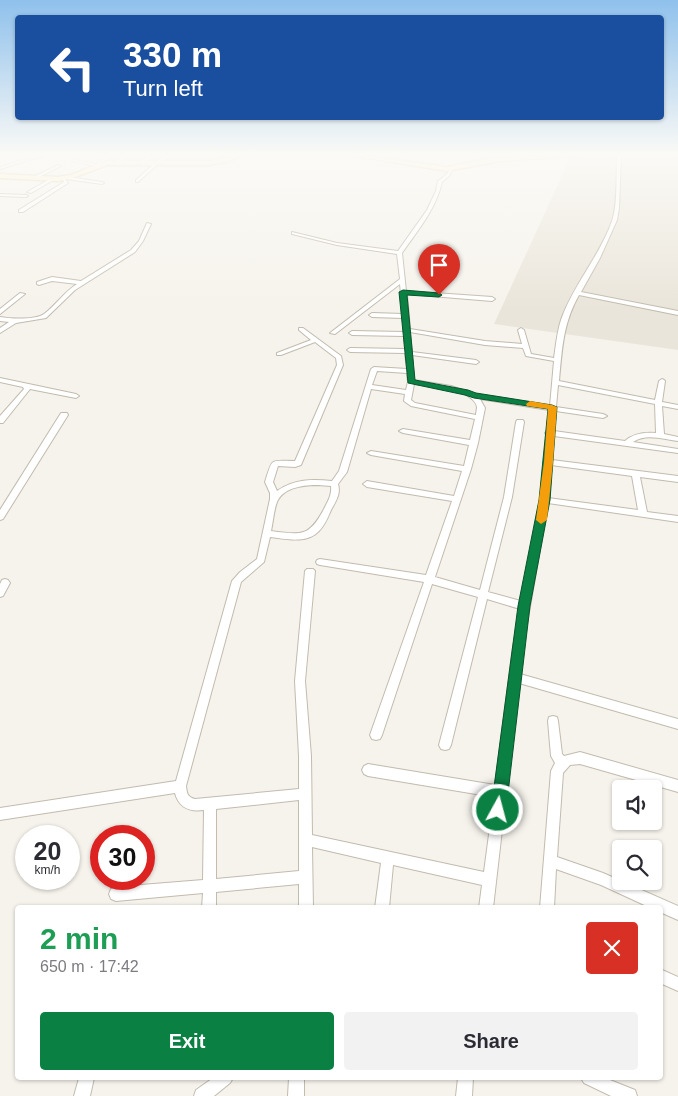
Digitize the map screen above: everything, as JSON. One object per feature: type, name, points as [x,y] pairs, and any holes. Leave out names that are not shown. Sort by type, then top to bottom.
[{"type":"street","points":[[21,211],[27,207]]},
{"type":"street","points":[[430,207],[399,253],[402,269],[411,382],[407,401],[413,405],[480,418]]},
{"type":"street","points":[[486,905],[524,606],[544,500],[557,360],[564,321],[598,258],[615,220],[617,207]]},
{"type":"street","points":[[0,318],[14,321],[44,317],[64,296],[133,251],[141,241],[149,224]]},
{"type":"street","points":[[294,233],[337,244],[399,253]]},
{"type":"street","points":[[38,283],[52,279],[82,283]]},
{"type":"street","points":[[333,333],[402,280]]},
{"type":"street","points":[[403,292],[492,299]]},
{"type":"street","points":[[578,293],[678,313]]},
{"type":"street","points":[[0,312],[22,294]]},
{"type":"street","points":[[372,315],[405,316]]},
{"type":"street","points":[[0,331],[14,321]]},
{"type":"street","points":[[301,329],[339,357],[340,365],[298,462],[295,464],[275,463],[273,466],[269,482],[274,493],[274,499],[261,560],[257,565],[242,574],[238,581],[180,786],[181,797],[187,803],[210,803],[306,794]]},
{"type":"street","points":[[521,330],[528,355],[532,358],[557,360]]},
{"type":"street","points":[[352,333],[407,332],[486,343],[525,346]]},
{"type":"street","points":[[279,354],[316,340]]},
{"type":"street","points":[[350,350],[408,352],[476,362]]},
{"type":"street","points":[[334,484],[343,472],[374,369],[410,370]]},
{"type":"street","points":[[0,380],[76,396]]},
{"type":"street","points":[[660,436],[658,403],[662,381]]},
{"type":"street","points":[[376,735],[467,468],[480,418],[481,404],[468,392],[411,382]]},
{"type":"street","points":[[555,382],[678,407]]},
{"type":"street","points":[[0,422],[25,393],[26,386]]},
{"type":"street","points":[[370,387],[409,392]]},
{"type":"street","points":[[474,396],[603,416]]},
{"type":"street","points":[[0,517],[64,415]]},
{"type":"street","points":[[445,745],[509,489],[520,422]]},
{"type":"street","points":[[403,431],[474,443]]},
{"type":"street","points":[[550,433],[678,451]]},
{"type":"street","points":[[627,444],[631,438],[639,436],[660,436],[678,439]]},
{"type":"street","points":[[371,453],[467,468]]},
{"type":"street","points":[[548,462],[678,479]]},
{"type":"street","points":[[636,474],[643,514]]},
{"type":"street","points":[[274,499],[279,492],[301,483],[334,484]]},
{"type":"street","points":[[267,534],[301,536],[309,534],[316,529],[334,498],[336,488],[334,484]]},
{"type":"street","points":[[367,484],[456,499]]},
{"type":"street","points":[[544,500],[678,518]]},
{"type":"street","points":[[320,562],[429,579],[524,606]]},
{"type":"street","points":[[306,905],[306,756],[300,681],[310,571]]},
{"type":"street","points":[[0,593],[5,583]]},
{"type":"street","points":[[514,677],[678,724]]},
{"type":"street","points":[[553,721],[557,756],[562,763]]},
{"type":"street","points":[[547,905],[557,771],[562,763],[567,759],[580,758],[678,786]]},
{"type":"street","points":[[368,770],[501,792]]},
{"type":"street","points":[[0,814],[180,786]]},
{"type":"street","points":[[209,905],[210,803]]},
{"type":"street","points":[[306,840],[489,880]]},
{"type":"street","points":[[382,905],[388,858]]},
{"type":"street","points":[[551,861],[603,878],[661,905]]},
{"type":"street","points":[[116,894],[306,877]]},
{"type":"street","points":[[663,906],[678,913]]},
{"type":"street","points":[[663,977],[678,984]]},
{"type":"street","points":[[82,1096],[86,1080]]},
{"type":"street","points":[[202,1096],[222,1080]]},
{"type":"street","points":[[296,1096],[298,1080]]},
{"type":"street","points":[[464,1096],[466,1080]]},
{"type":"street","points":[[593,1080],[629,1096]]},
{"type":"shaded area","points":[[548,207],[678,207],[678,350],[494,324]]},
{"type":"slow traffic","points":[[530,404],[552,407],[541,520]]},
{"type":"route","points":[[439,295],[403,292],[411,382],[468,392],[474,396],[552,407],[544,500],[524,606],[498,810]]}]
